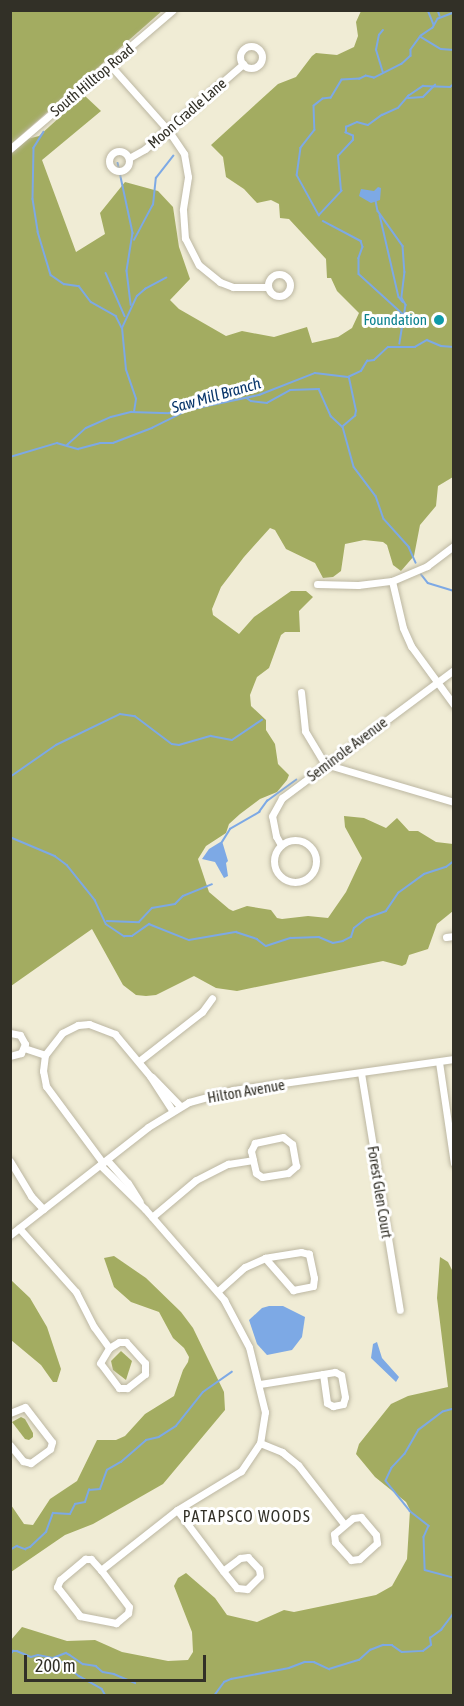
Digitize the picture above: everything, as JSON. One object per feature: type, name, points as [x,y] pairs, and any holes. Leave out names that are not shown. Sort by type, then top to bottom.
[{"type":"street","name":"South Hilltop Road","points":[[10,149],[173,10]]},
{"type":"street","name":"Moon Cradle Lane","points":[[129,158],[145,150],[243,64]]},
{"type":"street","points":[[110,65],[178,142],[186,165],[183,223],[192,254],[208,275],[220,282],[250,289],[268,286]]},
{"type":"street","points":[[317,584],[358,585],[392,581],[427,566],[453,546]]},
{"type":"street","points":[[392,581],[406,636],[453,705]]},
{"type":"street","name":"Seminole Avenue","points":[[281,845],[295,840],[311,847],[317,860],[310,877],[294,883],[280,877],[274,861],[281,845],[272,821],[274,808],[282,798],[325,764],[453,670]]},
{"type":"street","points":[[301,692],[305,731],[325,764],[453,802]]},
{"type":"street","points":[[139,1061],[202,1012],[212,998]]},
{"type":"street","points":[[101,1570],[177,1510],[241,1471],[260,1443],[265,1412],[260,1384],[243,1332],[218,1291],[145,1209],[129,1183],[103,1163],[48,1091],[43,1076],[45,1055],[54,1040],[78,1025],[89,1024],[115,1034],[139,1061],[172,1110]]},
{"type":"street","points":[[10,1033],[21,1036],[24,1048]]},
{"type":"street","points":[[24,1048],[45,1055]]},
{"type":"street","points":[[10,1056],[18,1055],[24,1048]]},
{"type":"street","name":"Hilton Avenue","points":[[10,1235],[180,1106],[233,1090],[453,1059]]},
{"type":"street","points":[[439,1062],[453,1163]]},
{"type":"street","name":"Forest Glen Court","points":[[361,1073],[400,1310]]},
{"type":"street","points":[[150,1076],[180,1106]]},
{"type":"street","points":[[283,1137],[292,1144],[296,1166],[288,1173],[262,1177],[256,1173],[253,1160],[251,1151],[255,1143],[283,1137]]},
{"type":"street","points":[[152,1217],[206,1173],[228,1164],[253,1160]]},
{"type":"street","points":[[10,1161],[26,1188],[43,1209]]},
{"type":"street","points":[[19,1228],[76,1292],[94,1327],[109,1348]]},
{"type":"street","points":[[218,1291],[245,1267],[265,1258],[301,1252],[309,1254],[314,1278],[313,1286],[293,1290],[265,1258]]},
{"type":"street","points":[[123,1341],[129,1344],[145,1363],[145,1374],[127,1388],[119,1388],[100,1363],[109,1348],[123,1341]]},
{"type":"street","points":[[260,1384],[335,1372],[341,1376],[345,1397],[343,1404],[333,1406],[327,1403],[323,1374]]},
{"type":"street","points":[[10,1413],[21,1406],[28,1409],[51,1438],[52,1446],[31,1463],[23,1461],[10,1445]]},
{"type":"street","points":[[260,1443],[282,1452],[298,1465],[344,1524]]},
{"type":"street","points":[[177,1510],[224,1571],[240,1589],[247,1589],[260,1576],[259,1569],[248,1557],[240,1558],[224,1571]]},
{"type":"street","points":[[361,1517],[378,1539],[375,1546],[355,1560],[347,1557],[334,1538],[334,1534],[344,1524],[352,1518],[361,1517]]},
{"type":"street","points":[[85,1559],[91,1559],[101,1570],[129,1606],[128,1613],[116,1623],[80,1616],[57,1587],[60,1580],[85,1559]]},
{"type":"green space","points":[[11,10],[162,10],[162,11],[11,144]]},
{"type":"green space","points":[[361,11],[453,11],[453,477],[438,486],[436,506],[420,525],[414,556],[401,571],[393,565],[387,545],[383,542],[364,540],[345,544],[341,571],[333,577],[323,578],[315,563],[286,549],[275,530],[270,528],[221,587],[212,609],[213,615],[239,634],[254,617],[291,591],[306,591],[313,597],[299,611],[300,632],[285,632],[281,635],[269,668],[257,677],[250,695],[251,706],[266,720],[266,730],[275,744],[278,764],[289,775],[287,780],[277,792],[260,799],[240,814],[229,824],[226,833],[206,846],[198,859],[209,892],[233,911],[247,906],[271,910],[277,918],[282,919],[308,916],[328,918],[346,892],[362,858],[345,827],[344,816],[364,818],[386,828],[397,818],[409,831],[418,831],[436,842],[453,844],[453,911],[437,924],[428,949],[409,955],[406,964],[402,966],[383,961],[237,991],[216,988],[194,976],[156,995],[136,995],[123,985],[92,929],[11,986],[11,152],[27,139],[39,136],[84,95],[101,111],[42,160],[76,252],[105,234],[100,213],[125,182],[158,191],[173,207],[179,247],[190,279],[170,300],[179,309],[226,336],[242,331],[274,337],[307,327],[312,343],[338,337],[352,328],[359,313],[337,291],[331,278],[327,278],[326,259],[289,219],[280,218],[279,204],[271,200],[257,203],[244,189],[226,177],[223,157],[211,145],[278,84],[296,77],[316,53],[337,55],[354,47],[358,36],[356,22]]},
{"type":"green space","points":[[114,1256],[146,1278],[181,1312],[193,1328],[224,1392],[225,1410],[163,1484],[93,1524],[65,1535],[11,1572],[11,1505],[24,1524],[33,1525],[50,1499],[77,1481],[97,1440],[116,1440],[125,1436],[145,1414],[174,1396],[188,1362],[189,1357],[184,1348],[173,1338],[159,1312],[131,1302],[114,1287],[104,1258]]},
{"type":"green space","points":[[440,1257],[448,1262],[452,1270],[453,1300],[453,1695],[11,1695],[11,1640],[22,1627],[67,1641],[95,1640],[122,1652],[168,1661],[188,1660],[193,1652],[192,1632],[174,1586],[178,1578],[186,1573],[215,1598],[227,1615],[257,1622],[284,1610],[294,1612],[376,1595],[392,1586],[407,1559],[410,1510],[406,1502],[375,1477],[356,1454],[359,1444],[391,1404],[408,1396],[448,1387],[437,1298]]},
{"type":"green space","points":[[11,1280],[30,1298],[47,1327],[61,1369],[57,1382],[53,1382],[41,1365],[11,1340]]},
{"type":"green space","points":[[121,1351],[132,1361],[126,1380],[113,1370],[111,1361]]},
{"type":"green space","points":[[21,1417],[25,1419],[33,1433],[33,1437],[29,1440],[25,1439],[12,1422]]},
{"type":"water","points":[[378,187],[381,188],[380,200],[371,203],[359,196],[361,189],[374,191]]},
{"type":"water","points":[[222,841],[228,861],[226,863],[228,876],[224,878],[215,862],[202,859],[209,849]]},
{"type":"water","points":[[283,1306],[305,1317],[302,1337],[292,1350],[267,1355],[257,1344],[249,1320],[262,1308]]},
{"type":"water","points":[[377,1342],[382,1358],[399,1377],[396,1382],[371,1358],[373,1344]]},
{"type":"waterway","points":[[428,10],[434,25]]},
{"type":"waterway","points":[[438,10],[440,16]]},
{"type":"waterway","points":[[454,13],[438,19],[433,28],[421,36],[411,50],[411,56],[402,64],[374,78],[366,76],[360,79],[342,80],[331,98],[323,99],[314,106],[315,130],[301,148],[297,175],[319,215],[341,191],[338,156],[353,140],[353,136],[346,133],[346,127],[357,122],[368,125],[398,108],[408,96],[423,86],[450,87],[454,84]]},
{"type":"waterway","points":[[383,30],[379,35],[376,50],[383,73]]},
{"type":"waterway","points":[[421,37],[441,49],[454,50]]},
{"type":"waterway","points":[[408,98],[423,97],[435,85]]},
{"type":"waterway","points":[[44,132],[34,148],[33,199],[38,232],[51,275],[64,284],[79,286],[91,302],[116,316],[122,328]]},
{"type":"waterway","points":[[134,240],[153,205],[156,178],[173,156]]},
{"type":"waterway","points":[[118,163],[133,233],[127,271],[131,305]]},
{"type":"waterway","points":[[376,201],[378,211]]},
{"type":"waterway","points":[[378,211],[403,246],[405,272],[402,298],[406,305],[400,344]]},
{"type":"waterway","points":[[380,215],[399,297],[403,302]]},
{"type":"waterway","points":[[323,221],[361,241],[363,247],[359,258],[359,274],[403,314]]},
{"type":"waterway","points":[[106,273],[125,316]]},
{"type":"waterway","points":[[134,412],[136,399],[126,370],[122,328],[137,296],[166,278]]},
{"type":"waterway","name":"Saw Mill Branch","points":[[10,457],[57,443],[78,449],[100,443],[113,443],[152,428],[188,410],[259,395],[315,373],[348,377],[361,371],[367,361],[374,360],[388,347],[415,347],[427,340],[441,346],[454,347]]},
{"type":"waterway","points":[[343,426],[355,416],[356,411],[349,378]]},
{"type":"waterway","points":[[247,398],[251,401],[267,403],[290,390],[319,389],[331,416],[343,427],[354,467],[376,496],[384,519],[409,547],[416,563]]},
{"type":"waterway","points":[[67,445],[86,428],[111,417],[131,412],[169,413],[196,407]]},
{"type":"waterway","points":[[421,574],[428,583],[454,591]]},
{"type":"waterway","points":[[10,777],[56,745],[120,714],[135,716],[172,744],[179,745],[211,736],[232,740],[262,720]]},
{"type":"waterway","points":[[222,842],[230,829],[259,812],[267,801],[296,780]]},
{"type":"waterway","points":[[10,837],[55,856],[67,865],[95,900],[106,924],[124,936],[132,936],[149,924],[189,940],[236,932],[257,939],[266,946],[291,938],[319,937],[333,943],[343,941],[351,937],[354,928],[367,918],[386,911],[398,893],[424,874],[446,867],[454,861]]},
{"type":"waterway","points":[[107,921],[139,922],[152,908],[175,904],[183,896],[212,884]]},
{"type":"waterway","points":[[10,1550],[17,1546],[25,1549],[30,1547],[46,1532],[53,1513],[70,1514],[75,1504],[85,1502],[89,1490],[100,1489],[107,1470],[121,1462],[146,1440],[159,1437],[176,1426],[203,1392],[232,1372]]},
{"type":"waterway","points":[[454,1409],[443,1412],[419,1430],[405,1454],[392,1468],[386,1481],[410,1511],[429,1526],[424,1537],[425,1570],[454,1578]]},
{"type":"waterway","points":[[214,1696],[224,1682],[231,1679],[289,1668],[305,1662],[314,1662],[329,1669],[359,1660],[370,1650],[383,1645],[392,1645],[402,1652],[423,1651],[431,1645],[430,1638],[441,1630],[454,1613]]},
{"type":"waterway","points":[[10,1655],[13,1651],[17,1651],[31,1657],[38,1655],[58,1659],[79,1676],[102,1689],[106,1696]]},
{"type":"waterway","points":[[53,1658],[66,1653],[83,1664],[96,1666],[103,1672],[135,1683]]},
{"type":"waterway","points":[[10,1673],[11,1656]]},
{"type":"place","name":"Foundation","points":[[439,320]]},
{"type":"district","name":"PATAPSCO WOODS","points":[[247,1516]]}]
